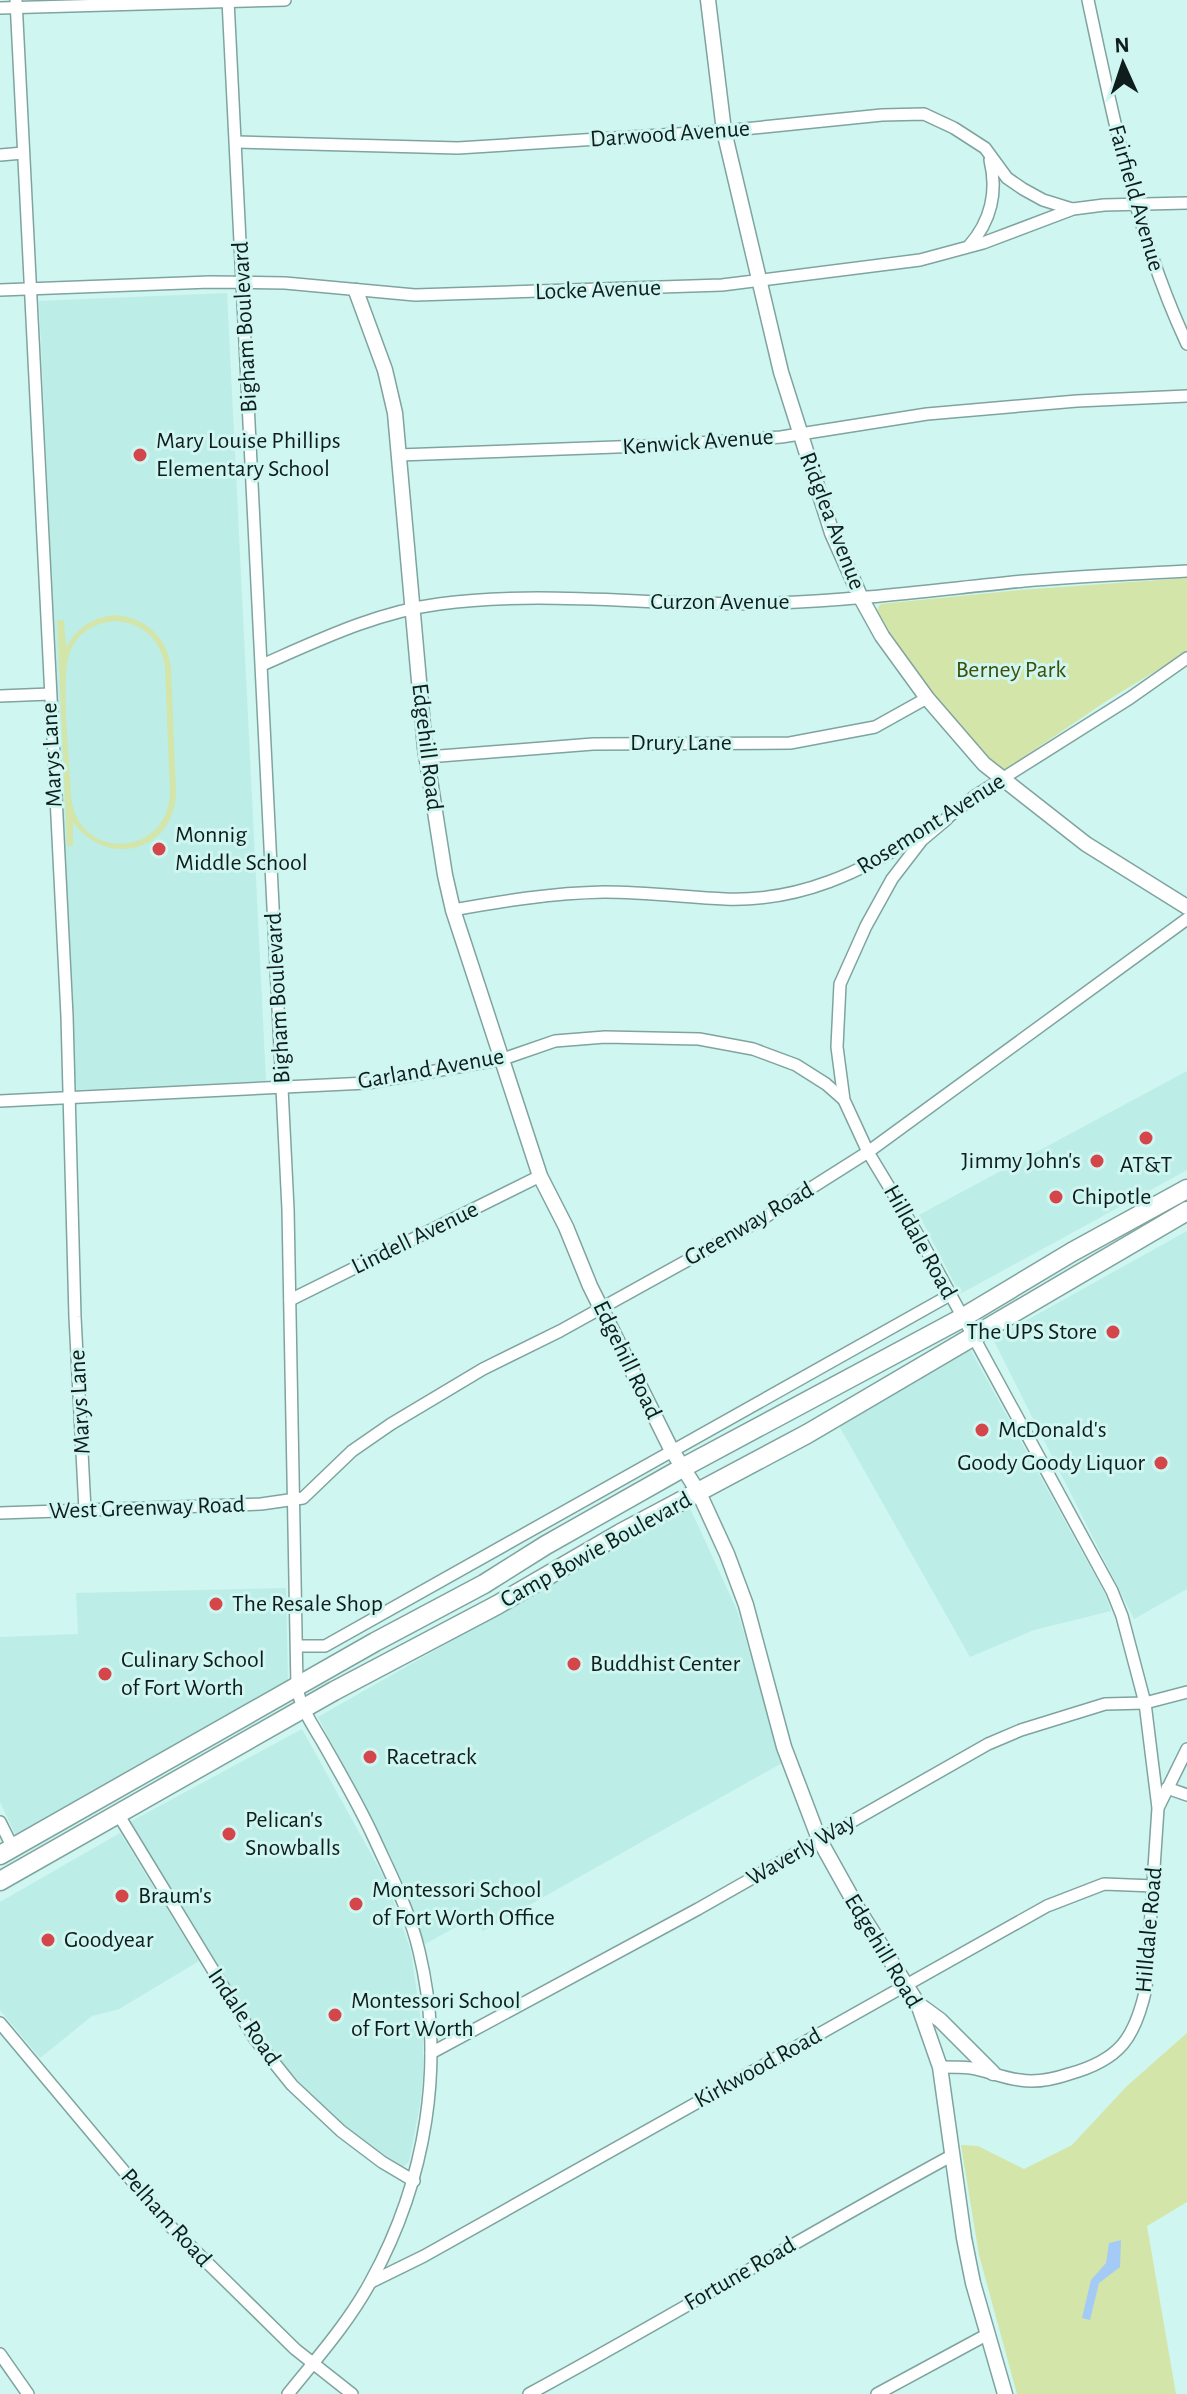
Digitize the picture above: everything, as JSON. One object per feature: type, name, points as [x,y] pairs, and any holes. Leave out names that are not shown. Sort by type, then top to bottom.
[{"type":"main road","name":"Camp Bowie Boulevard","points":[[7,1852],[484,1584],[684,1467],[962,1318],[1072,1252],[1187,1189]]},
{"type":"main road","name":"Camp Bowie Boulevard","points":[[0,1881],[304,1708],[497,1605],[974,1338],[1187,1208]]},
{"type":"main road","points":[[484,1584],[497,1605]]},
{"type":"main road","points":[[107,1796],[118,1814]]},
{"type":"main road","points":[[7,1852],[25,1868]]},
{"type":"street","name":"Bigham Boulevard","points":[[228,0],[283,1086],[297,1687],[304,1708],[362,1813],[398,1890],[419,1950],[425,1980],[431,2053],[429,2111],[414,2181],[371,2282]]},
{"type":"street","points":[[0,8],[16,4],[285,0]]},
{"type":"street","name":"Ridglea Avenue","points":[[708,0],[724,131],[781,372],[832,533],[861,598],[882,636],[927,698],[984,764],[1086,844],[1187,907]]},
{"type":"street","name":"Fairfield Avenue","points":[[1088,0],[1120,149],[1136,205],[1156,273],[1187,344]]},
{"type":"street","name":"Marys Lane","points":[[16,4],[69,1098],[75,1317],[85,1510]]},
{"type":"street","name":"Darwood Avenue","points":[[236,142],[458,148],[724,131],[882,115],[924,114],[985,148],[1007,178],[1023,189],[1043,200],[1073,209]]},
{"type":"street","points":[[0,155],[23,153]]},
{"type":"street","points":[[969,246],[984,228],[994,194],[995,178],[989,155]]},
{"type":"street","name":"Locke Avenue","points":[[0,290],[285,283],[415,295],[722,285],[920,260],[983,243],[1073,209],[1187,203]]},
{"type":"street","name":"Edgehill Road","points":[[356,291],[385,370],[395,413],[427,757],[453,910],[540,1176],[671,1449],[699,1493],[746,1605],[784,1747],[819,1839],[918,2004],[940,2067],[951,2156],[973,2283],[1005,2394]]},
{"type":"street","name":"Kenwick Avenue","points":[[399,455],[670,445],[800,434],[927,414],[1077,401],[1187,396]]},
{"type":"street","name":"Curzon Avenue","points":[[262,665],[336,633],[411,609],[492,599],[696,604],[825,601],[1029,581],[1187,571]]},
{"type":"street","name":"Rosemont Avenue","points":[[453,910],[539,895],[603,892],[726,899],[786,894],[849,875],[947,819],[1002,779],[1187,658]]},
{"type":"street","points":[[0,696],[50,694]]},
{"type":"street","name":"Drury Lane","points":[[427,757],[593,744],[790,743],[875,727],[927,698]]},
{"type":"street","name":"Hilldale Road","points":[[940,2067],[971,2068],[1022,2081],[1051,2079],[1095,2067],[1121,2046],[1133,2031],[1146,1988],[1158,1808],[1145,1703],[1122,1616],[1112,1591],[868,1152],[844,1100],[837,1047],[840,984],[866,926],[892,879],[922,840],[947,819]]},
{"type":"street","name":"Greenway Road","points":[[295,1500],[303,1498],[352,1451],[391,1424],[483,1369],[602,1308],[762,1219],[868,1152],[1187,919]]},
{"type":"street","name":"Garland Avenue","points":[[0,1101],[390,1080],[503,1059],[555,1041],[605,1037],[699,1039],[753,1049],[796,1065],[844,1100]]},
{"type":"street","name":"Lindell Avenue","points":[[290,1300],[540,1176]]},
{"type":"street","points":[[297,1646],[325,1646],[950,1295]]},
{"type":"street","name":"West Greenway Road","points":[[0,1513],[261,1504],[295,1500]]},
{"type":"street","name":"Waverly Way","points":[[431,2053],[698,1909],[988,1744],[1021,1730],[1105,1704],[1145,1703],[1187,1692]]},
{"type":"street","name":"Hilldale Road","points":[[1158,1808],[1187,1749]]},
{"type":"street","points":[[1167,1788],[1187,1795]]},
{"type":"street","name":"Indale Road","points":[[118,1814],[255,2039],[292,2085],[341,2131],[382,2162],[414,2181]]},
{"type":"street","points":[[0,1822],[7,1852]]},
{"type":"street","name":"Kirkwood Road","points":[[371,2282],[438,2248],[1047,1906],[1104,1884],[1154,1886]]},
{"type":"street","points":[[918,2004],[940,2020],[993,2073]]},
{"type":"street","name":"Pelham Road","points":[[0,2023],[169,2225],[284,2340],[352,2394]]},
{"type":"street","name":"Fortune Road","points":[[529,2394],[609,2351],[809,2233],[951,2156]]},
{"type":"street","points":[[288,2394],[371,2282]]},
{"type":"street","points":[[877,2394],[988,2334]]},
{"type":"street","points":[[0,2354],[27,2394]]},
{"type":"shaded area","name":"Monnig Middle School","points":[[227,293],[266,1081],[75,1090],[39,301]]},
{"type":"shaded area","points":[[1187,1071],[1187,1170],[960,1294],[919,1215]]},
{"type":"shaded area","points":[[1187,1231],[1187,1589],[1134,1619],[993,1339]]},
{"type":"shaded area","points":[[970,1349],[1105,1594],[1111,1611],[1034,1630],[970,1657],[838,1424]]},
{"type":"shaded area","points":[[689,1506],[737,1610],[782,1763],[483,1931],[474,1917],[425,1944],[390,1855],[318,1717]]},
{"type":"shaded area","points":[[286,1588],[288,1681],[17,1838],[0,1802],[0,1637],[78,1634],[76,1593]]},
{"type":"shaded area","name":"Montessori School of Fort Worth","points":[[302,1729],[387,1883],[411,1951],[423,2036],[423,2076],[409,2162],[403,2167],[360,2139],[316,2100],[284,2065],[226,1985],[130,1822]]},
{"type":"shaded area","points":[[120,1833],[199,1961],[119,2009],[92,2016],[40,2058],[0,2010],[0,1902]]},
{"type":"shaded area","points":[[1121,2240],[1120,2267],[1099,2283],[1090,2320],[1082,2318],[1091,2280],[1106,2263],[1109,2243]]},
{"type":"green space","name":"Berney Park","points":[[1187,578],[1187,652],[1108,700],[1006,769],[991,764],[912,675],[876,613],[880,604]]},
{"type":"green space","points":[[105,616],[125,617],[152,630],[165,646],[171,668],[176,793],[172,813],[164,829],[151,840],[136,847],[120,849],[103,846],[87,837],[73,822],[73,846],[67,846],[57,620],[64,620],[66,647],[80,629]],"holes":[[[124,622],[149,634],[163,658],[170,793],[165,814],[155,830],[140,840],[122,844],[105,841],[89,833],[77,818],[71,797],[66,680],[70,652],[82,634],[100,624]]]},
{"type":"green space","points":[[1187,2033],[1187,2202],[1147,2226],[1176,2394],[1017,2394],[979,2255],[961,2145],[978,2146],[1024,2169],[1072,2145],[1127,2086]]},
{"type":"place","name":"Mary Louise Phillips Elementary School","points":[[140,455]]},
{"type":"place","name":"Monnig Middle School","points":[[159,849]]},
{"type":"place","name":"AT&T","points":[[1146,1138]]},
{"type":"place","name":"Jimmy John's","points":[[1097,1161]]},
{"type":"place","name":"Chipotle","points":[[1056,1197]]},
{"type":"place","name":"The UPS Store","points":[[1113,1332]]},
{"type":"place","name":"McDonald's","points":[[982,1430]]},
{"type":"place","name":"Goody Goody Liquor","points":[[1161,1463]]},
{"type":"place","name":"The Resale Shop","points":[[216,1604]]},
{"type":"place","name":"Buddhist Center","points":[[574,1664]]},
{"type":"place","name":"Culinary School of Fort Worth","points":[[105,1674]]},
{"type":"place","name":"Racetrack","points":[[370,1757]]},
{"type":"place","name":"Pelican's Snowballs","points":[[229,1834]]},
{"type":"place","name":"Braum's","points":[[122,1896]]},
{"type":"place","name":"Montessori School of Fort Worth Office","points":[[356,1904]]},
{"type":"place","name":"Goodyear","points":[[48,1940]]},
{"type":"place","name":"Montessori School of Fort Worth","points":[[335,2015]]}]
